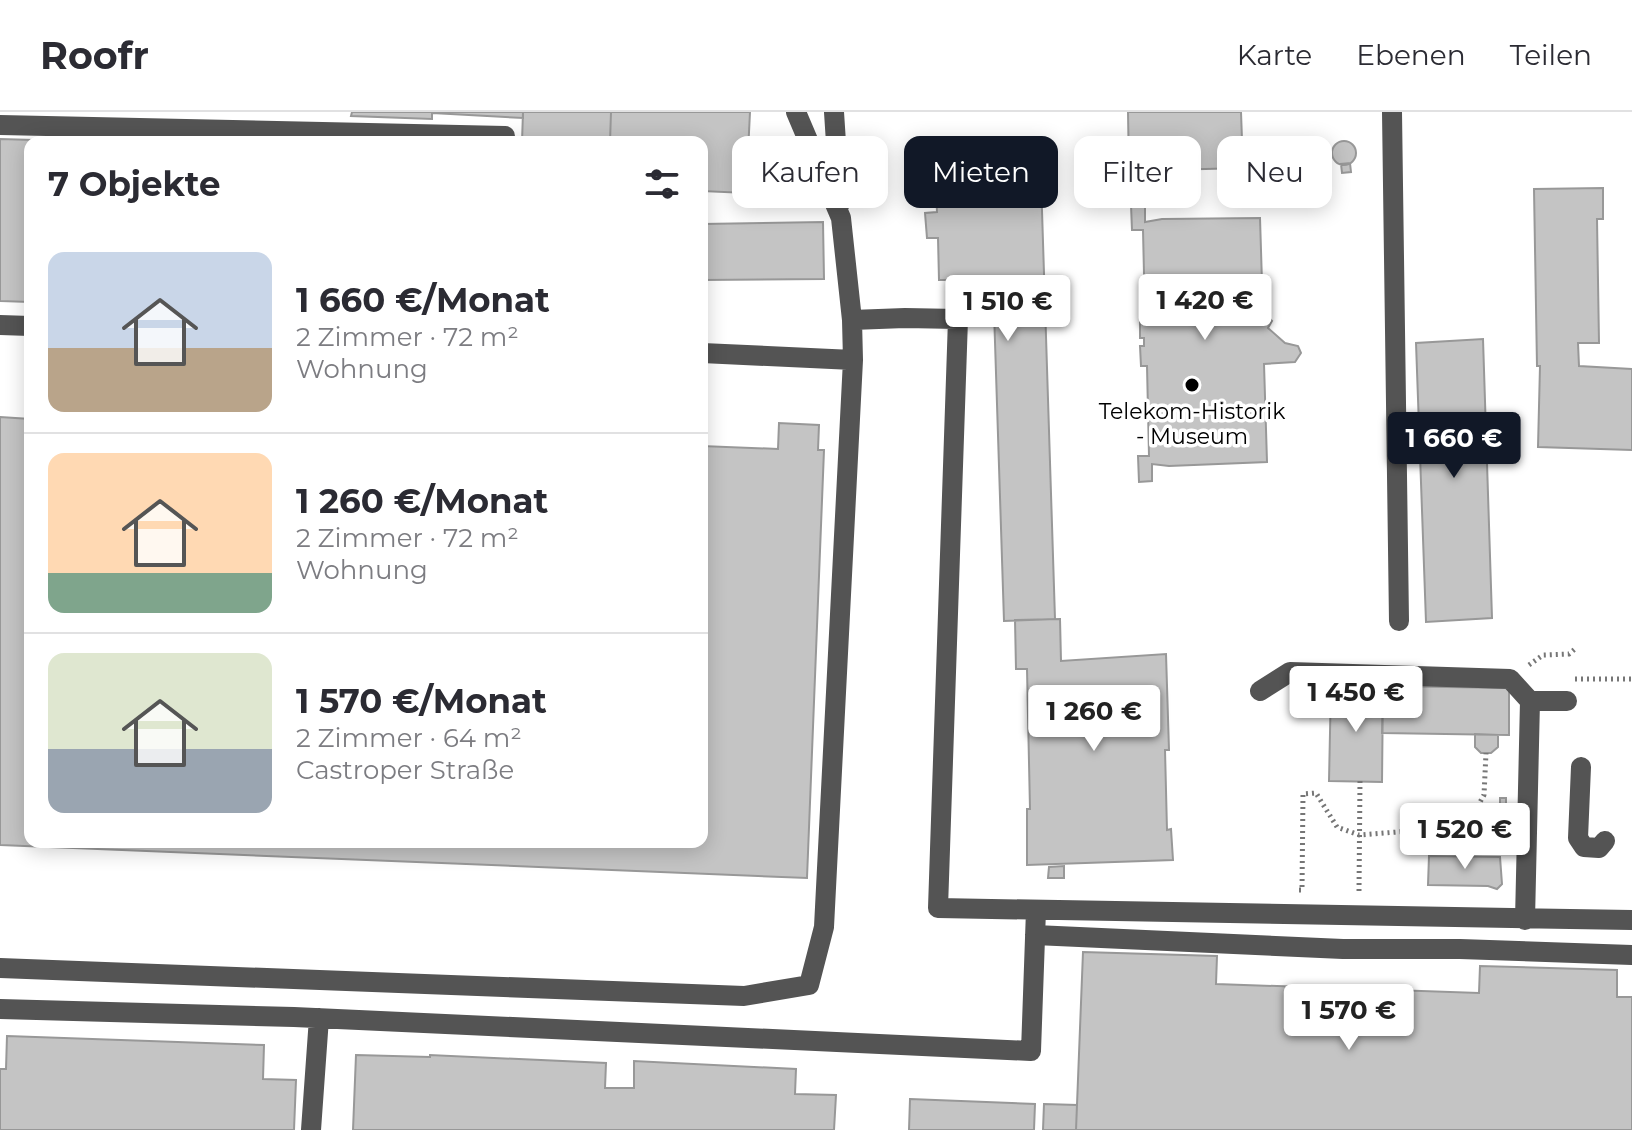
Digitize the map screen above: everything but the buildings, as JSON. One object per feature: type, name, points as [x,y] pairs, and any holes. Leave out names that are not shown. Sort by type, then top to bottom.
[{"type":"street","points":[[796,112],[841,218]]},
{"type":"street","points":[[0,968],[744,996],[809,985],[824,927],[853,360],[834,112]]},
{"type":"street","points":[[1392,112],[1399,621]]},
{"type":"street","points":[[0,125],[505,136]]},
{"type":"street","points":[[852,320],[958,319],[938,908],[1632,920]]},
{"type":"street","points":[[0,325],[24,326]]},
{"type":"street","points":[[708,353],[853,360]]},
{"type":"street","points":[[1260,691],[1290,672],[1510,679],[1530,701],[1525,920]]},
{"type":"street","points":[[1530,701],[1567,701]]},
{"type":"street","points":[[1581,767],[1578,838],[1584,847],[1599,848],[1605,841]]},
{"type":"street","points":[[0,1009],[319,1018],[1031,1051],[1036,910]]},
{"type":"street","points":[[1035,935],[1343,949],[1460,949],[1632,955]]},
{"type":"street","points":[[311,1130],[319,1018]]},
{"type":"path","points":[[1510,679],[1543,655],[1569,654],[1575,649]]},
{"type":"path","points":[[1287,891],[1302,890],[1303,794],[1316,793],[1337,827],[1359,835],[1423,830],[1475,811],[1484,795],[1486,753]]},
{"type":"path","points":[[1359,891],[1360,781]]},
{"type":"place","name":"Telekom-Historik - Museum","points":[[1192,385]]}]
